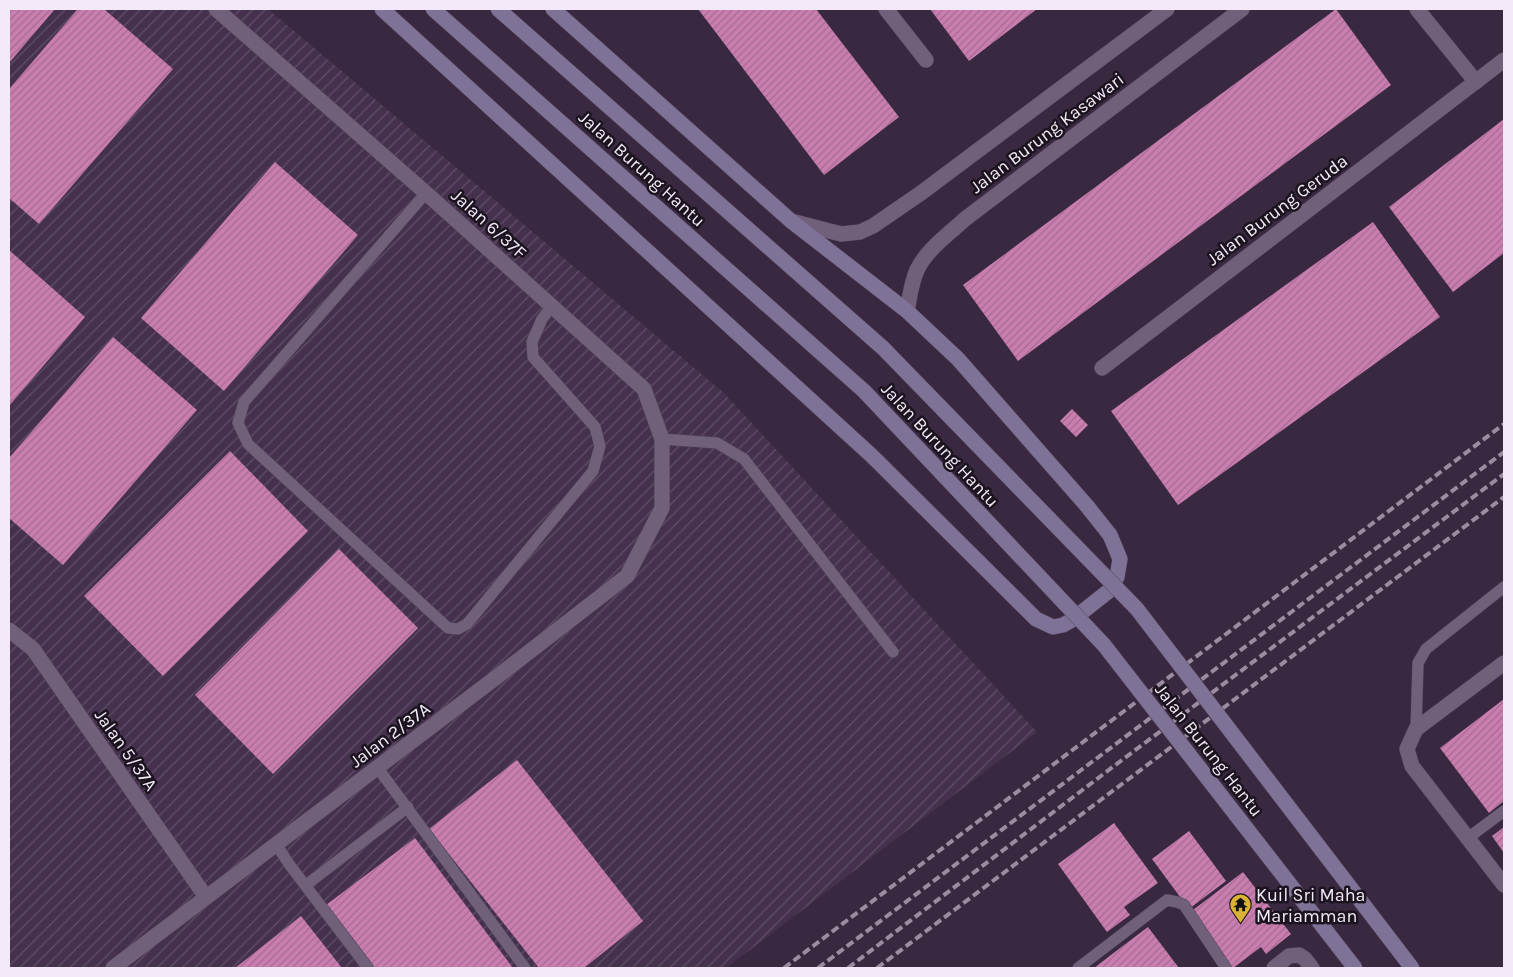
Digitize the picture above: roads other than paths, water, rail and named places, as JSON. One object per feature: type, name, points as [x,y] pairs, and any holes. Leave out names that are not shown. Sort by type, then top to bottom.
[{"type":"main road","points":[[382,9],[872,456],[1036,619],[1053,627],[1064,625],[1110,590],[1117,577],[1120,559],[1110,535],[1087,506],[958,359],[907,312],[791,221],[553,9]]},
{"type":"main road","name":"Jalan Burung Hantu","points":[[433,9],[864,391],[1104,644],[1355,968]]},
{"type":"main road","name":"Jalan Burung Hantu","points":[[498,9],[883,348],[1137,608],[1412,968]]},
{"type":"street","name":"Jalan 6/37F","points":[[216,9],[426,193],[644,389],[662,439],[662,508]]},
{"type":"street","points":[[886,9],[926,60]]},
{"type":"street","name":"Jalan Burung Kasawari","points":[[791,221],[841,234],[860,232],[873,226],[921,194],[1167,9]]},
{"type":"street","name":"Jalan Burung Kasawari","points":[[907,312],[918,268],[927,254],[965,219],[1242,9]]},
{"type":"street","points":[[1417,9],[1476,82]]},
{"type":"street","name":"Jalan Burung Geruda","points":[[1102,368],[1504,60]]},
{"type":"street","name":"Jalan 2/37A","points":[[113,968],[627,576],[662,508]]},
{"type":"street","name":"Jalan 5/37A","points":[[9,630],[33,649],[206,897]]},
{"type":"street","points":[[1504,664],[1416,729],[1407,749],[1412,766],[1504,885]]},
{"type":"street","points":[[1274,968],[1289,956],[1299,955],[1312,968]]},
{"type":"lane","points":[[426,193],[244,402],[238,423],[248,444],[448,628],[458,629],[467,624],[593,471],[600,446],[596,427],[533,357],[532,342],[542,319],[552,306]]},
{"type":"lane","points":[[662,439],[716,442],[744,459],[893,652]]},
{"type":"lane","points":[[1416,729],[1418,663],[1426,649],[1504,588]]},
{"type":"lane","points":[[378,767],[525,968]]},
{"type":"lane","points":[[306,885],[408,807]]},
{"type":"lane","points":[[1468,838],[1504,811]]},
{"type":"lane","points":[[276,844],[368,968]]},
{"type":"lane","points":[[1078,968],[1168,900],[1184,905],[1226,968]]},
{"type":"railway","points":[[784,968],[1504,424]]},
{"type":"railway","points":[[818,968],[1504,452]]},
{"type":"railway","points":[[848,968],[1504,474]]},
{"type":"railway","points":[[877,968],[1504,497]]},
{"type":"place","name":"Kuil Sri Maha Mariamman","points":[[1240,924]]}]
